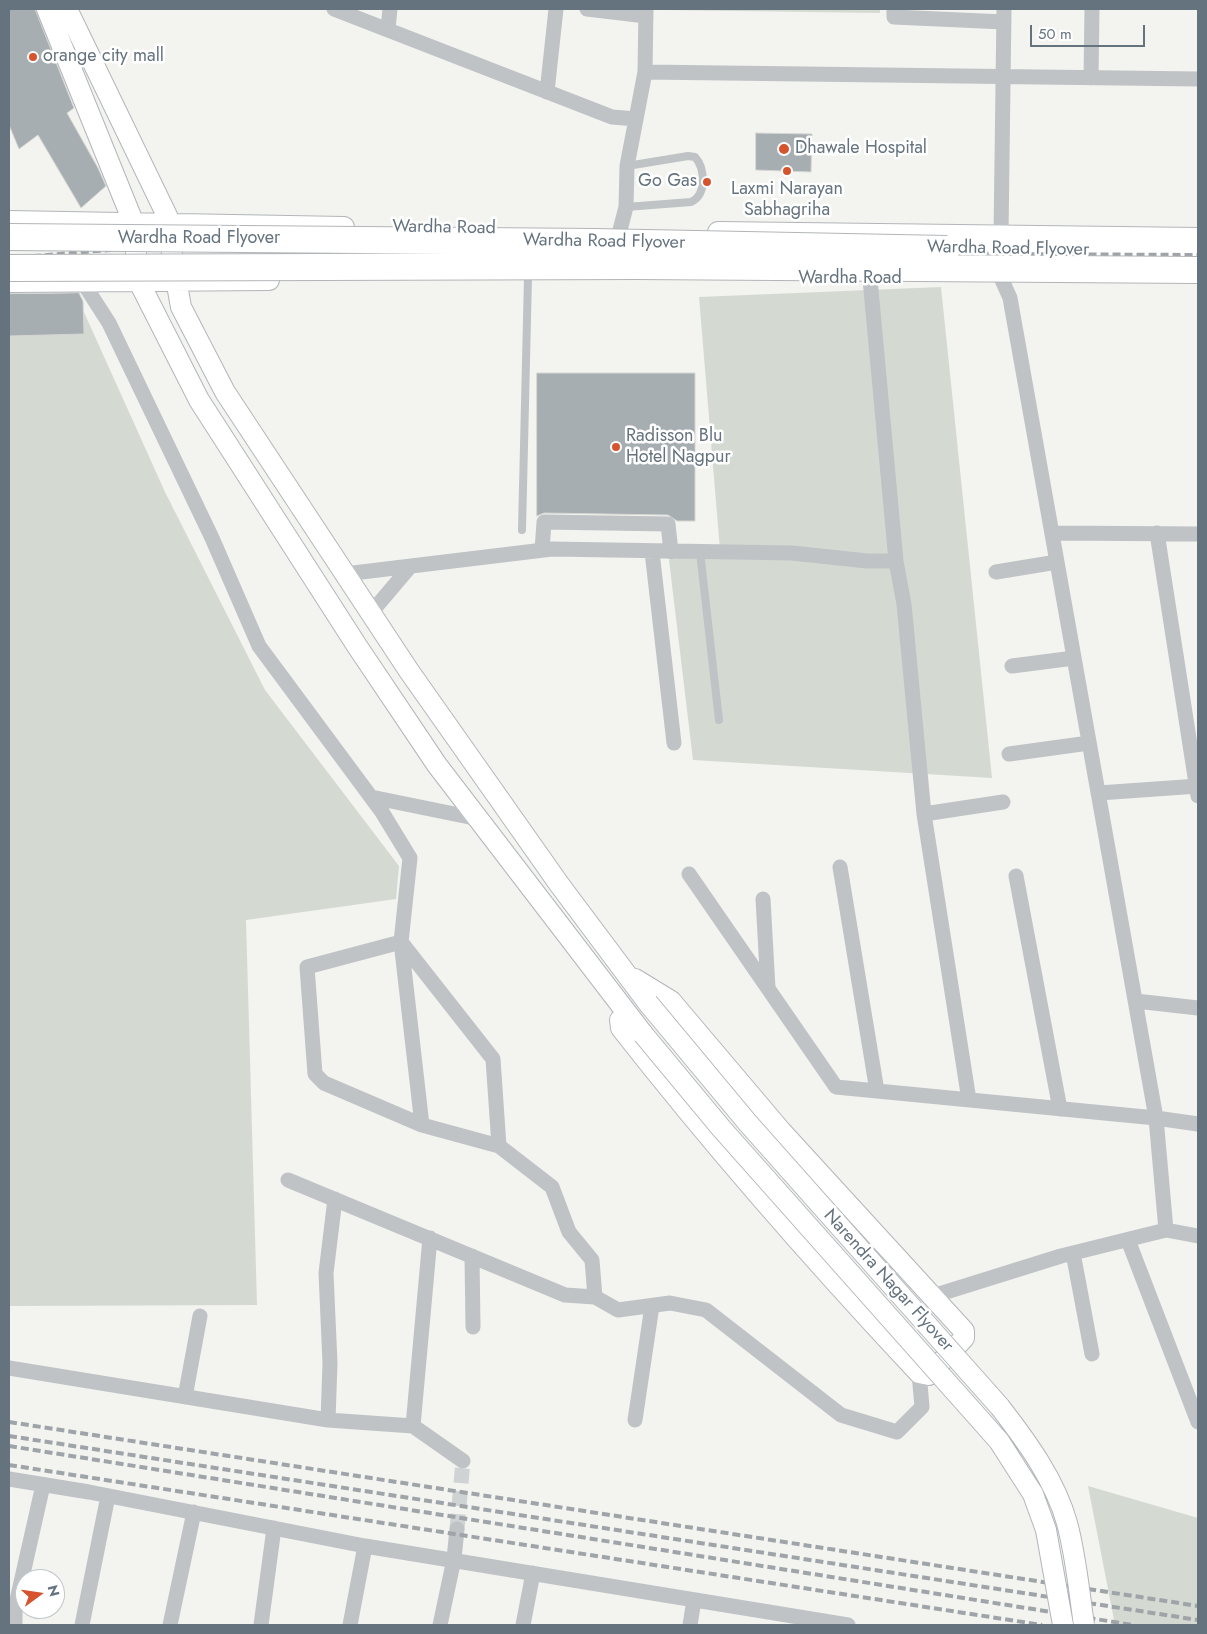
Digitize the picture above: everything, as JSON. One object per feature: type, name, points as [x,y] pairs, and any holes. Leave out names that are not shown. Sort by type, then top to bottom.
[{"type":"highway","name":"Wardha Road Flyover","points":[[9,237],[595,242],[1198,251]]},
{"type":"highway","name":"Wardha Road Flyover","points":[[9,268],[636,266],[1198,270]]},
{"type":"main road","points":[[47,9],[134,224],[138,280]]},
{"type":"main road","points":[[67,9],[170,224]]},
{"type":"main road","name":"Wardha Road","points":[[9,221],[1198,238]]},
{"type":"main road","name":"Narendra Nagar Flyover","points":[[170,224],[172,257],[181,307],[225,392],[370,614],[623,972],[747,1122],[1000,1407],[1029,1445],[1051,1485],[1067,1521],[1084,1625]]},
{"type":"main road","name":"Wardha Road","points":[[9,282],[528,277],[1198,281]]},
{"type":"main road","name":"Narendra Nagar Flyover","points":[[138,280],[199,400],[357,646],[437,765],[643,1034],[721,1128],[999,1441],[1033,1494],[1046,1530],[1063,1625]]},
{"type":"main road","points":[[614,996],[621,1028],[665,1084],[773,1212],[919,1373],[929,1375],[964,1338],[964,1330],[781,1131],[671,1001],[623,972]]},
{"type":"street","points":[[334,9],[612,117],[636,118]]},
{"type":"street","points":[[388,30],[390,9]]},
{"type":"street","points":[[547,92],[556,9]]},
{"type":"street","points":[[587,9],[646,12],[645,72],[626,166],[626,207],[620,230]]},
{"type":"street","points":[[894,9],[894,18],[1004,15],[1001,235]]},
{"type":"street","points":[[1091,78],[1092,9]]},
{"type":"street","points":[[645,72],[1004,75],[1198,79]]},
{"type":"street","points":[[870,279],[896,561],[904,604],[924,814],[969,1100]]},
{"type":"street","points":[[1002,280],[1010,298],[1136,1001],[1156,1118],[1166,1230]]},
{"type":"street","points":[[82,282],[109,323],[212,538],[259,646],[371,797],[410,858],[400,942],[422,1125]]},
{"type":"street","points":[[542,550],[544,522],[668,524],[671,552]]},
{"type":"street","points":[[1098,793],[1198,789],[1157,533]]},
{"type":"street","points":[[1052,534],[1198,534]]},
{"type":"street","points":[[344,574],[409,568],[542,550],[792,553],[866,561],[896,561]]},
{"type":"street","points":[[652,552],[674,743]]},
{"type":"street","points":[[996,572],[1057,562]]},
{"type":"street","points":[[370,614],[409,568]]},
{"type":"street","points":[[1012,666],[1074,658]]},
{"type":"street","points":[[1009,754],[1089,743]]},
{"type":"street","points":[[371,797],[479,819]]},
{"type":"street","points":[[924,814],[1003,802]]},
{"type":"street","points":[[840,867],[877,1091]]},
{"type":"street","points":[[688,874],[836,1087],[1060,1108],[1198,1124]]},
{"type":"street","points":[[1016,876],[1060,1108]]},
{"type":"street","points":[[763,899],[768,990]]},
{"type":"street","points":[[400,942],[306,967],[315,1074],[324,1083],[422,1125],[499,1146],[552,1187],[569,1232],[592,1260],[595,1297]]},
{"type":"street","points":[[400,942],[493,1060],[499,1146]]},
{"type":"street","points":[[1136,1001],[1198,1008]]},
{"type":"street","points":[[288,1180],[565,1295],[595,1297],[618,1310],[670,1303],[706,1310],[841,1415],[897,1432],[922,1407],[919,1373]]},
{"type":"street","points":[[328,1420],[330,1363],[326,1273],[335,1199]]},
{"type":"street","points":[[933,1296],[1074,1253],[1166,1230],[1198,1236]]},
{"type":"street","points":[[413,1426],[430,1238]]},
{"type":"street","points":[[1128,1240],[1198,1422]]},
{"type":"street","points":[[1074,1253],[1092,1354]]},
{"type":"street","points":[[472,1256],[473,1327]]},
{"type":"street","points":[[634,1420],[652,1306]]},
{"type":"street","points":[[185,1397],[200,1316]]},
{"type":"street","points":[[9,1368],[328,1420],[413,1426],[463,1461]]},
{"type":"street","points":[[9,1479],[194,1512],[365,1546],[454,1559],[848,1625]]},
{"type":"street","points":[[15,1625],[15,1609],[44,1485]]},
{"type":"street","points":[[82,1625],[108,1496]]},
{"type":"street","points":[[170,1625],[194,1512]]},
{"type":"street","points":[[261,1625],[274,1528]]},
{"type":"street","points":[[440,1625],[454,1559],[457,1529]]},
{"type":"street","points":[[350,1625],[365,1546]]},
{"type":"street","points":[[523,1625],[534,1573]]},
{"type":"street","points":[[690,1625],[694,1600]]},
{"type":"lane","points":[[626,166],[688,156],[695,157],[701,164],[702,193],[698,199],[691,202],[626,207]]},
{"type":"lane","points":[[522,530],[528,277]]},
{"type":"lane","points":[[700,552],[718,720]]},
{"type":"shaded area","points":[[880,9],[880,13],[664,10]]},
{"type":"shaded area","points":[[941,287],[992,778],[693,760],[669,560],[720,550],[699,297]]},
{"type":"shaded area","points":[[9,309],[83,310],[165,492],[265,690],[399,866],[396,899],[246,920],[257,1305],[9,1306]]},
{"type":"shaded area","points":[[1088,1486],[1198,1518],[1198,1625],[1115,1625]]},
{"type":"building","name":"orange city mall","points":[[9,9],[35,9],[74,108],[67,113],[106,186],[81,208],[38,135],[19,149],[9,125]]},
{"type":"building","points":[[756,133],[812,134],[811,172],[756,170]]},
{"type":"building","points":[[79,293],[83,301],[84,334],[9,336],[9,294]]},
{"type":"building","name":"Radisson Blu Hotel Nagpur","points":[[537,373],[695,373],[695,521],[677,521],[668,515],[544,513],[537,516]]},
{"type":"tunnel","points":[[457,1529],[463,1461]]},
{"type":"railway","points":[[9,244],[185,235],[998,254],[1198,255]]},
{"type":"railway","points":[[9,258],[185,244],[998,264],[1198,266]]},
{"type":"railway","points":[[9,1422],[1198,1606]]},
{"type":"railway","points":[[9,1436],[1198,1620]]},
{"type":"railway","points":[[9,1446],[1133,1625]]},
{"type":"railway","points":[[9,1465],[1042,1625]]},
{"type":"place","name":"orange city mall","points":[[33,57]]},
{"type":"place","name":"Dhawale Hospital","points":[[784,149]]},
{"type":"place","name":"Laxmi Narayan Sabhagriha","points":[[787,171]]},
{"type":"place","name":"Go Gas","points":[[707,182]]},
{"type":"place","name":"Radisson Blu Hotel Nagpur","points":[[616,447]]}]
